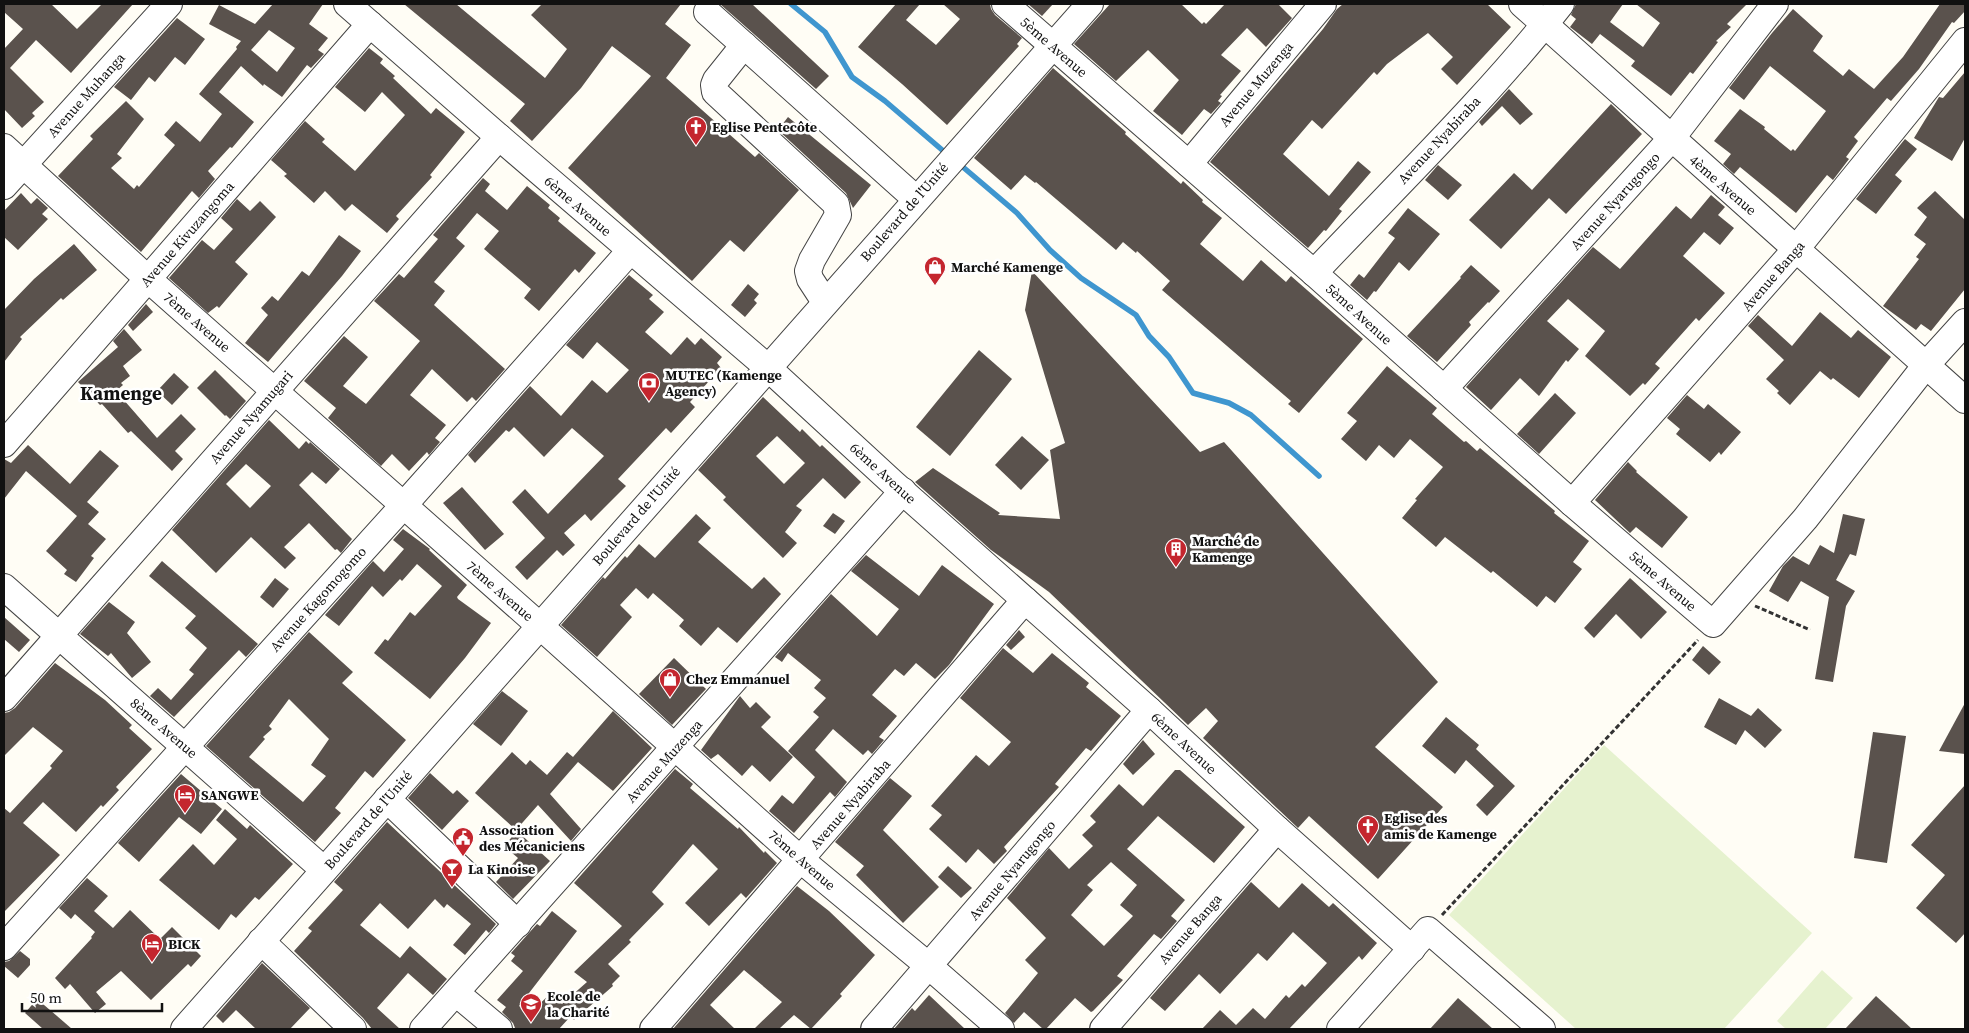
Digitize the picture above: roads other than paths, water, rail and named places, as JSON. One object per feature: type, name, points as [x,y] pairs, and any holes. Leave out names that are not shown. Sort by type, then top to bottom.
[{"type":"street","name":"Avenue Muhanga","points":[[4,186],[169,4]]},
{"type":"street","name":"6ème Avenue","points":[[347,4],[499,138],[767,367],[1149,710],[1277,829],[1420,939],[1542,1029]]},
{"type":"street","name":"5ème Avenue","points":[[1004,4],[1189,164],[1572,503],[1713,624],[1805,519],[1926,365]]},
{"type":"street","name":"Boulevard de l'Unité","points":[[184,1029],[767,367],[1090,4]]},
{"type":"street","name":"Avenue Muzenga","points":[[1189,164],[1322,4]]},
{"type":"street","name":"4ème Avenue","points":[[1522,4],[1965,400]]},
{"type":"street","name":"Avenue Nyabiraba","points":[[1314,274],[1466,113],[1561,4]]},
{"type":"street","name":"Avenue Nyarugongo","points":[[1444,389],[1671,139],[1776,4]]},
{"type":"street","points":[[707,12],[916,199]]},
{"type":"street","name":"Avenue Kivuzangoma","points":[[4,444],[370,24]]},
{"type":"street","name":"Avenue Banga","points":[[1572,503],[1796,249],[1965,41]]},
{"type":"street","points":[[744,45],[716,80],[714,85],[715,92],[836,204],[838,215],[812,260],[808,271],[810,279],[825,302]]},
{"type":"street","name":"Avenue Nyamugari","points":[[4,698],[499,138]]},
{"type":"street","name":"7ème Avenue","points":[[4,146],[148,279],[801,860],[930,967],[1001,1029]]},
{"type":"street","name":"Avenue Kagomogomo","points":[[4,947],[403,506],[630,251]]},
{"type":"street","points":[[1926,365],[1965,322]]},
{"type":"street","name":"Avenue Muzenga","points":[[423,1029],[904,491]]},
{"type":"street","name":"8ème Avenue","points":[[4,587],[324,870]]},
{"type":"street","name":"Avenue Nyabiraba","points":[[653,1029],[1026,600]]},
{"type":"street","name":"Avenue Nyarugongo","points":[[874,1029],[930,967],[1149,710]]},
{"type":"street","points":[[387,799],[518,924]]},
{"type":"street","name":"Avenue Banga","points":[[1103,1029],[1277,829]]},
{"type":"street","points":[[1340,1029],[1420,939]]},
{"type":"street","points":[[261,942],[353,1029]]},
{"type":"street","points":[[456,994],[499,1029]]},
{"type":"waterway","points":[[791,4],[825,32],[852,77],[885,101],[948,155]]},
{"type":"waterway","points":[[957,162],[1017,213],[1050,250],[1081,278],[1136,315],[1149,336],[1169,357],[1193,393],[1229,403],[1251,415],[1319,476]]},
{"type":"place","name":"Eglise Pentecôte","points":[[696,146]]},
{"type":"place","name":"Marché Kamenge","points":[[935,286]]},
{"type":"place","name":"MUTEC (Kamenge Agency)","points":[[649,402]]},
{"type":"place","name":"Marché de Kamenge","points":[[1176,568]]},
{"type":"place","name":"Chez Emmanuel","points":[[670,698]]},
{"type":"place","name":"SANGWE","points":[[185,814]]},
{"type":"place","name":"Eglise des amis de Kamenge","points":[[1368,845]]},
{"type":"place","name":"Association des Mécaniciens","points":[[463,857]]},
{"type":"place","name":"La Kinoise","points":[[452,888]]},
{"type":"place","name":"BICK","points":[[152,963]]},
{"type":"place","name":"Ecole de la Charité","points":[[531,1023]]},
{"type":"district","name":"Kamenge","points":[[121,393]]}]
